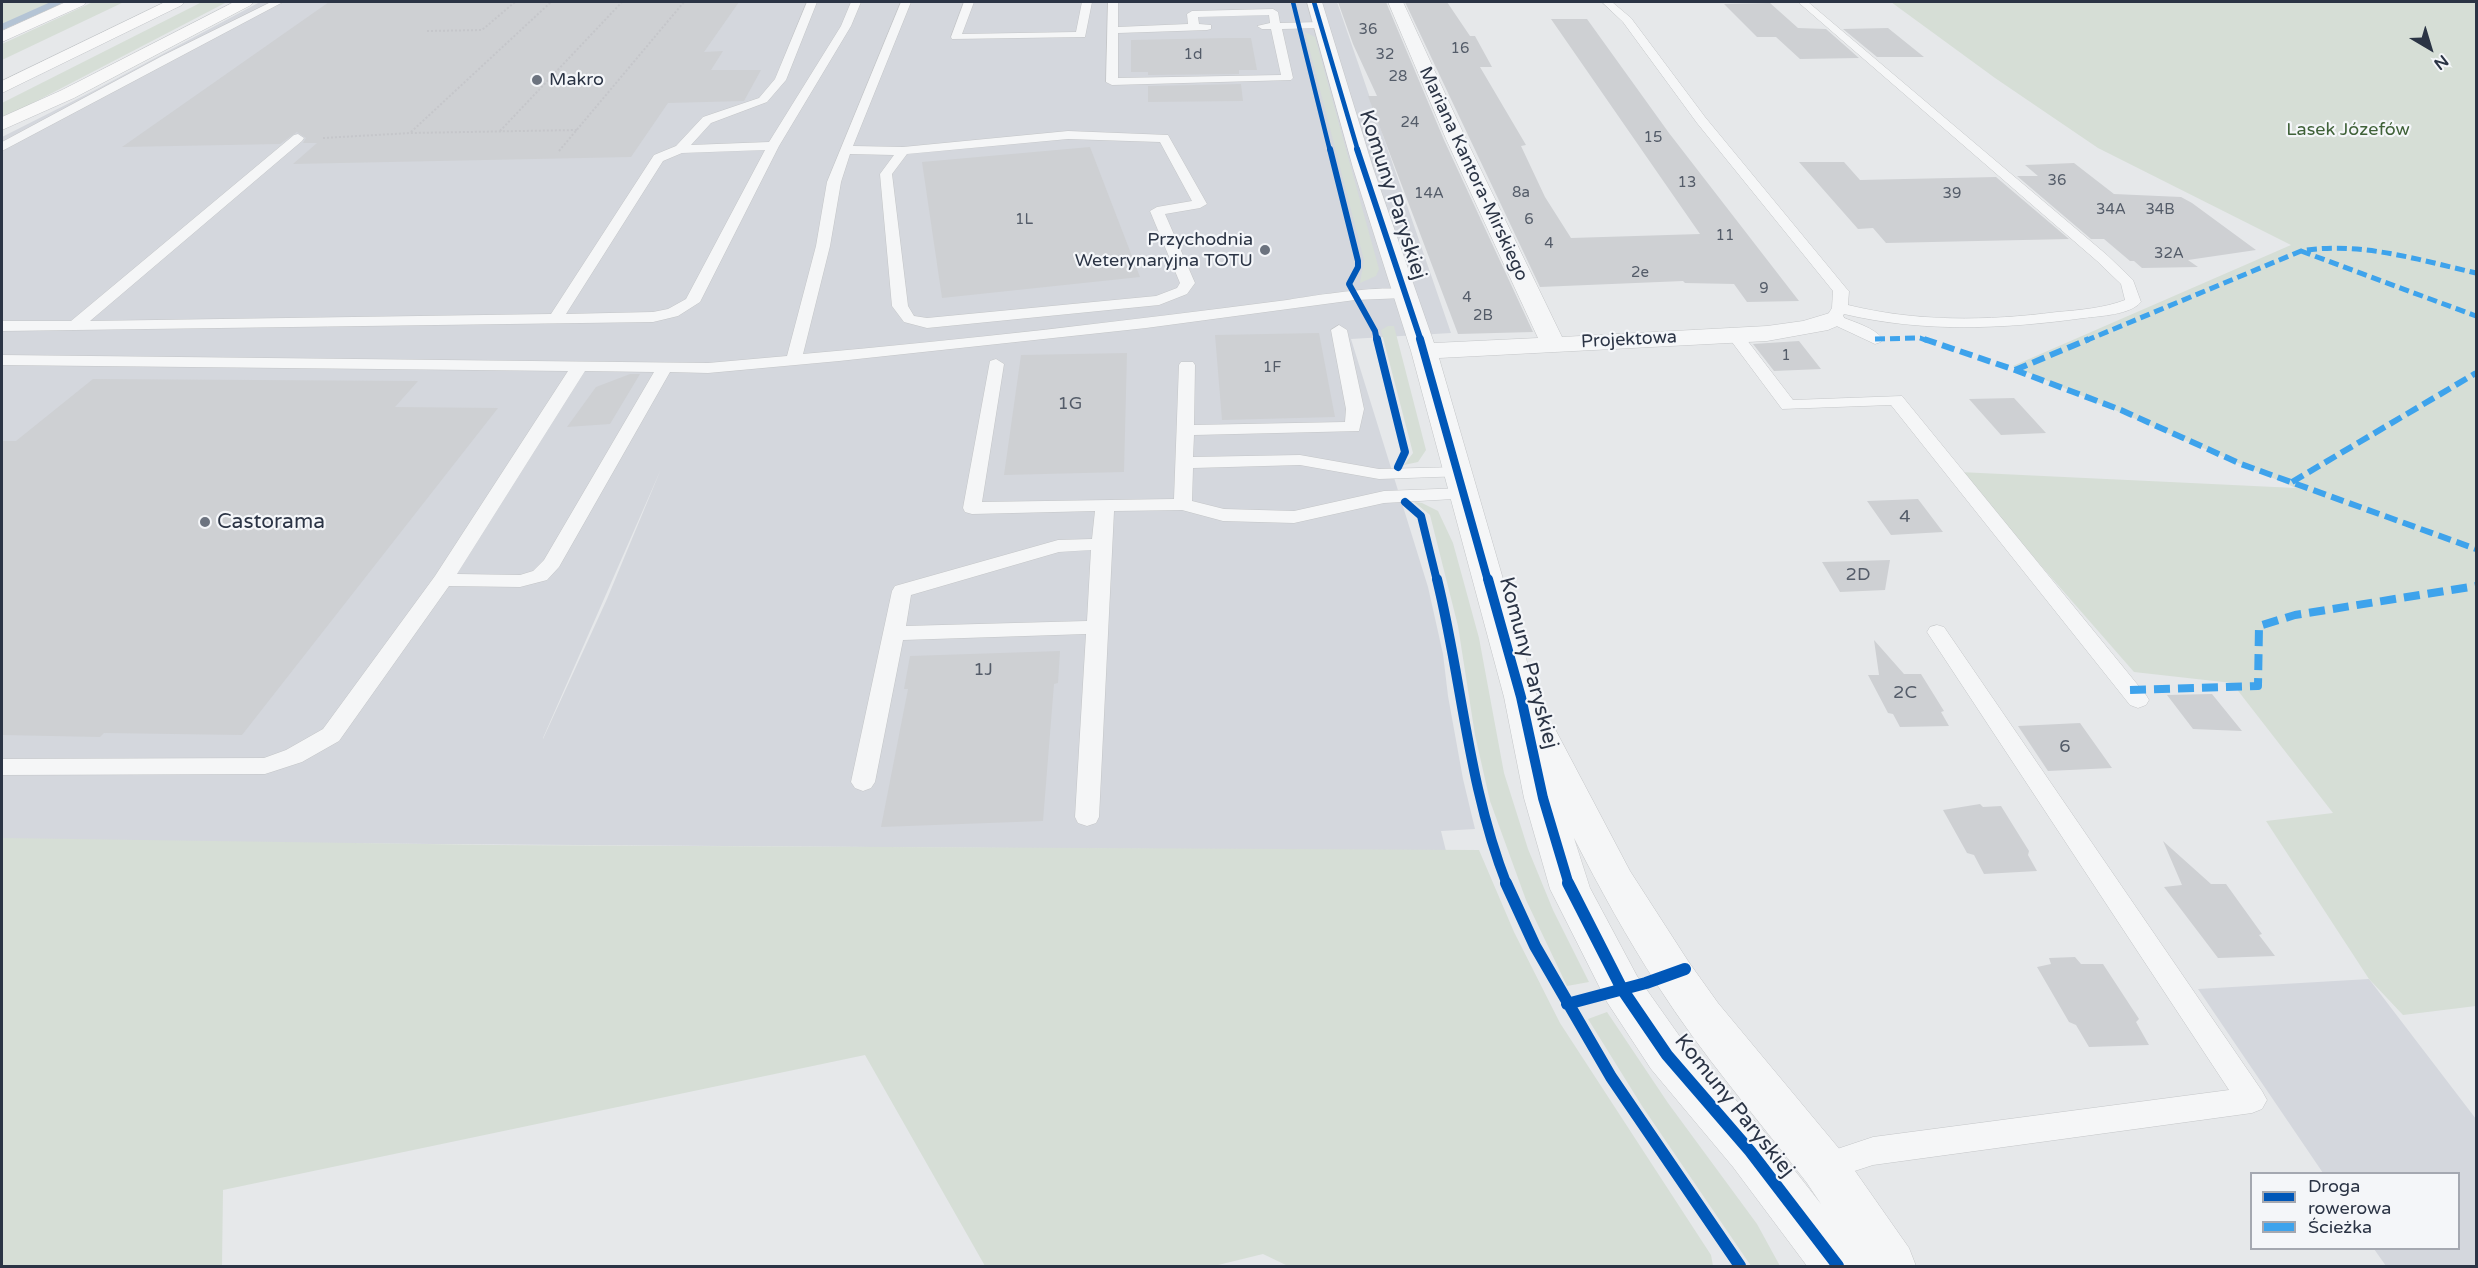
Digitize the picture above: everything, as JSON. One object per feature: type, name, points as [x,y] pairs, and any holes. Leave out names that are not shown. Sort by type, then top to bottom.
[{"type":"main road","points":[[2,37],[78,2]]},
{"type":"main road","points":[[52,45],[142,2]]},
{"type":"main road","points":[[2,88],[176,2]]},
{"type":"main road","points":[[2,124],[68,94],[245,2]]},
{"type":"street","name":"Komuny Paryskiej","points":[[1314,2],[1363,168],[1424,351],[1521,697],[1543,798],[1570,889],[1611,969],[1667,1055],[1750,1151],[1838,1266]]},
{"type":"street","name":"Mariana Kantora-Mirskiego","points":[[1395,2],[1461,149],[1554,345]]},
{"type":"street","name":"Projektowa","points":[[1424,351],[1802,329],[1820,326],[1837,314]]},
{"type":"street","name":"Komuny Paryskiej","points":[[1521,697],[1616,882],[1643,928],[1703,1016],[1824,1167],[1891,1266]]},
{"type":"lane","points":[[2,147],[166,58],[278,2]]},
{"type":"lane","points":[[680,150],[707,120],[763,100],[780,80],[813,2]]},
{"type":"lane","points":[[2,326],[653,317],[673,313],[692,303],[773,146],[846,26],[856,2]]},
{"type":"lane","points":[[794,360],[823,246],[834,182],[906,2]]},
{"type":"lane","points":[[969,2],[956,37],[1081,35],[1087,2]]},
{"type":"lane","points":[[1113,2],[1112,82],[1287,78],[1273,12],[1192,14],[1194,28]]},
{"type":"lane","points":[[1607,2],[1628,20],[1701,120],[1841,291],[1837,314]]},
{"type":"lane","points":[[1803,2],[2102,258],[2128,283],[2133,302],[2116,309],[2041,319],[1975,324],[1896,321],[1837,314]]},
{"type":"lane","points":[[1252,26],[1321,25]]},
{"type":"lane","points":[[1113,30],[1217,27]]},
{"type":"lane","points":[[845,150],[903,151],[1068,135],[1164,138],[1200,204],[1157,211],[1188,284],[1182,291],[1159,300],[927,323],[909,318],[900,306],[886,174],[903,151]]},
{"type":"lane","points":[[75,326],[298,138]]},
{"type":"lane","points":[[556,318],[658,158],[680,150],[773,146]]},
{"type":"lane","points":[[2,360],[708,368],[1146,323],[1355,295],[1404,293]]},
{"type":"lane","points":[[1837,314],[1875,339]]},
{"type":"lane","points":[[1186,430],[1353,427],[1355,409],[1339,330]]},
{"type":"lane","points":[[1734,334],[1788,405],[1896,400],[2138,700]]},
{"type":"lane","points":[[996,364],[972,508],[1183,504],[1223,515],[1294,517],[1383,497],[1461,483]]},
{"type":"lane","points":[[1183,504],[1187,365]]},
{"type":"lane","points":[[2,767],[266,766],[294,756],[332,735],[443,580],[580,366]]},
{"type":"lane","points":[[443,580],[520,581],[540,576],[552,563],[665,367]]},
{"type":"lane","points":[[1185,463],[1300,460],[1379,474],[1461,483]]},
{"type":"lane","points":[[1087,817],[1105,506]]},
{"type":"lane","points":[[863,782],[902,591],[1058,546],[1101,544]]},
{"type":"lane","points":[[894,633],[1098,627]]},
{"type":"lane","points":[[1824,1167],[1873,1151],[2252,1100],[1937,632]]},
{"type":"path","points":[[427,31],[482,30],[515,2]]},
{"type":"path","points":[[411,133],[551,2]]},
{"type":"path","points":[[499,131],[622,2]]},
{"type":"path","points":[[559,151],[684,2]]},
{"type":"path","points":[[298,138],[576,130]]},
{"type":"shaded area","points":[[260,2],[1337,2],[1451,333],[1351,339],[1428,587],[1443,654],[1463,779],[1475,829],[1441,831],[1446,851],[2,841],[2,137]],"holes":[[[661,469],[607,599],[543,739]]]},
{"type":"shaded area","points":[[2369,979],[2476,1119],[2476,1266],[2386,1266],[2375,1250],[2460,1250],[2460,1172],[2322,1172],[2198,989]]},
{"type":"green space","points":[[2,2],[65,2],[2,30]]},
{"type":"green space","points":[[93,2],[124,2],[2,60],[2,44]]},
{"type":"green space","points":[[202,2],[227,2],[2,119],[2,103]]},
{"type":"green space","name":"Lasek Józefów","points":[[1891,2],[2476,2],[2476,1006],[2403,1015],[2369,979],[2266,821],[2333,813],[2232,683],[2134,672],[1959,472],[2296,488],[2013,366],[2291,245],[2098,148],[1995,78]]},
{"type":"green space","points":[[1305,32],[1315,37],[1379,269],[1376,276],[1360,283],[1364,260]]},
{"type":"green space","points":[[1394,326],[1426,450],[1418,462],[1404,465],[1413,453],[1381,330]]},
{"type":"green space","points":[[1414,502],[1422,503],[1438,511],[1453,543],[1479,638],[1504,773],[1528,849],[1553,910],[1589,982],[1567,986],[1526,900],[1490,801],[1475,735],[1458,626],[1430,515]]},
{"type":"green space","points":[[2,838],[495,845],[1479,850],[1514,932],[1560,1023],[1711,1255],[1713,1266],[1288,1266],[1263,1254],[1214,1266],[985,1266],[865,1055],[223,1190],[222,1266],[2,1266]]},
{"type":"green space","points":[[1607,1012],[1668,1103],[1757,1224],[1780,1266],[1751,1266],[1642,1106],[1588,1019]]},
{"type":"building","name":"Makro","points":[[329,2],[739,2],[704,52],[723,51],[711,70],[761,70],[744,101],[668,103],[631,157],[293,164],[317,143],[303,143],[306,138],[297,132],[280,144],[122,147]]},
{"type":"building","points":[[1338,2],[1386,2],[1444,140],[1533,332],[1458,334],[1368,96],[1377,96],[1353,44]]},
{"type":"building","points":[[1405,2],[1447,2],[1470,36],[1475,36],[1492,67],[1480,67],[1526,145],[1521,146],[1545,197],[1571,238],[1700,234],[1551,19],[1587,19],[1669,133],[1799,301],[1747,302],[1734,284],[1685,283],[1683,281],[1540,287]]},
{"type":"building","points":[[1770,3],[1798,28],[1826,29],[1859,58],[1800,59],[1776,37],[1757,37],[1724,4]]},
{"type":"building","points":[[1888,28],[1924,57],[1877,57],[1843,29]]},
{"type":"building","points":[[1251,38],[1257,70],[1239,70],[1239,74],[1148,75],[1148,72],[1131,72],[1131,40]]},
{"type":"building","points":[[1241,84],[1243,101],[1148,102],[1148,86]]},
{"type":"building","points":[[1090,147],[1140,277],[942,298],[922,162]]},
{"type":"building","points":[[1799,162],[1844,162],[1860,180],[1996,177],[2069,239],[1886,243],[1873,228],[1858,229]]},
{"type":"building","points":[[2074,163],[2114,194],[2181,197],[2256,250],[2188,260],[2198,267],[2142,268],[2104,239],[2091,239],[2017,176],[2038,176],[2025,165]]},
{"type":"building","points":[[1319,333],[1335,417],[1222,420],[1215,335]]},
{"type":"building","points":[[1799,341],[1821,369],[1774,371],[1753,344]]},
{"type":"building","points":[[1127,353],[1124,472],[1004,475],[1021,355]]},
{"type":"building","points":[[630,374],[640,374],[610,424],[567,427],[596,387]]},
{"type":"building","name":"Castorama","points":[[93,379],[418,381],[395,407],[498,408],[242,735],[104,733],[100,737],[2,735],[2,441],[16,441]]},
{"type":"building","points":[[2014,398],[2046,433],[2001,435],[1969,399]]},
{"type":"building","points":[[1918,499],[1943,532],[1891,535],[1867,501]]},
{"type":"building","points":[[1890,560],[1885,590],[1840,592],[1822,562]]},
{"type":"building","points":[[1874,640],[1904,674],[1921,674],[1944,711],[1941,712],[1949,726],[1900,727],[1893,714],[1888,713],[1868,675],[1879,675]]},
{"type":"building","points":[[1060,651],[1058,683],[1054,684],[1043,821],[881,827],[908,689],[904,689],[910,656]]},
{"type":"building","points":[[2212,694],[2242,731],[2193,729],[2167,695]]},
{"type":"building","points":[[2080,723],[2112,768],[2048,771],[2018,726]]},
{"type":"building","points":[[1980,804],[1983,807],[2001,806],[2029,851],[2028,855],[2037,871],[1984,874],[1974,855],[1967,853],[1943,810]]},
{"type":"building","points":[[2163,841],[2211,884],[2226,884],[2275,956],[2218,958],[2164,887],[2182,885]]},
{"type":"building","points":[[2075,957],[2081,964],[2103,964],[2139,1019],[2136,1022],[2149,1045],[2089,1047],[2076,1025],[2069,1022],[2037,967],[2051,964],[2049,958]]},
{"type":"waterway","points":[[2,27],[58,2]]},
{"type":"marked path","points":[[2015,370],[2301,251],[2341,248],[2388,253],[2476,273]]},
{"type":"marked path","points":[[2301,251],[2476,316]]},
{"type":"marked path","points":[[1875,339],[1920,338],[2015,370],[2121,410],[2241,464],[2476,549]]},
{"type":"marked path","points":[[2292,482],[2476,373]]},
{"type":"marked path","points":[[2130,690],[2258,686],[2259,626],[2295,615],[2476,586]]},
{"type":"cycle path","points":[[1293,2],[1358,261],[1358,267],[1349,284],[1375,331],[1405,452],[1398,467]]},
{"type":"cycle path","points":[[1314,2],[1363,168],[1424,351],[1521,697],[1543,798],[1570,889],[1622,989],[1667,1055],[1750,1151],[1838,1266]]},
{"type":"cycle path","points":[[1405,502],[1421,516],[1451,638],[1463,721],[1475,778],[1490,837],[1506,883],[1535,946],[1611,1077],[1740,1266]]},
{"type":"cycle path","points":[[1567,1004],[1646,983],[1685,969]]},
{"type":"place","name":"Makro","points":[[537,80]]},
{"type":"place","name":"Przychodnia Weterynaryjna TOTU","points":[[1265,250]]},
{"type":"place","name":"Castorama","points":[[205,522]]}]
